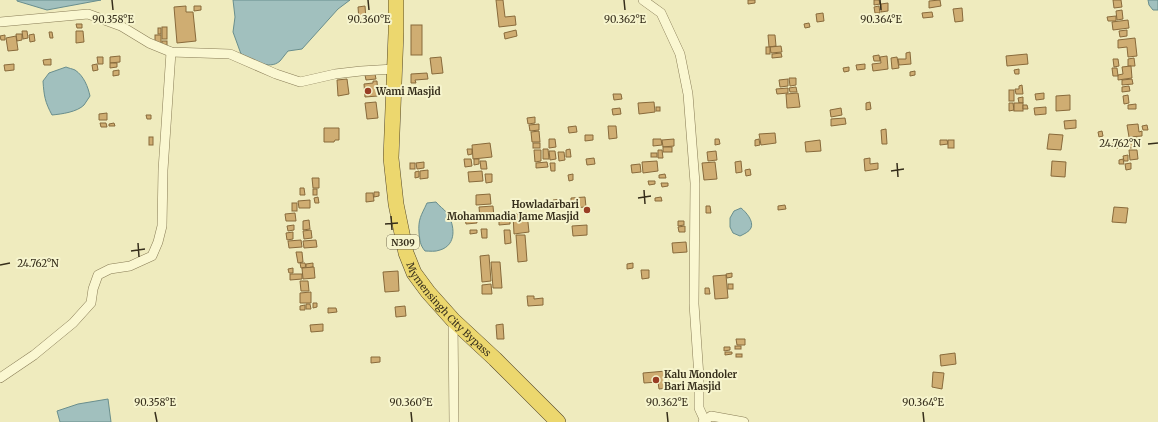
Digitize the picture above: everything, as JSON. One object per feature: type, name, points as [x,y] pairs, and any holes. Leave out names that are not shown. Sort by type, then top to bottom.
[{"type":"highway","name":"Mymensingh City Bypass","points":[[398,0],[391,158],[396,204],[406,253],[414,273],[428,292],[453,320],[495,359],[558,422]]},
{"type":"street","points":[[643,0],[661,13],[680,54],[688,94],[695,183],[694,304],[699,377],[699,408],[704,422],[711,416],[744,422]]},
{"type":"street","points":[[0,22],[88,14],[121,26],[149,43],[171,52],[230,54],[276,74],[300,82],[335,74],[394,69]]},
{"type":"street","points":[[0,378],[34,355],[73,322],[91,303],[93,289],[98,275],[110,269],[130,266],[152,256],[158,242],[162,226],[163,170],[171,52]]},
{"type":"street","points":[[453,320],[454,422]]},
{"type":"water","points":[[17,0],[101,0],[47,10]]},
{"type":"water","points":[[233,0],[350,0],[338,9],[302,49],[288,51],[280,61],[271,65],[260,63],[241,54],[233,32],[235,17]]},
{"type":"water","points":[[1148,0],[1158,0],[1158,10],[1153,10],[1149,5]]},
{"type":"water","points":[[66,67],[75,70],[81,75],[87,85],[90,96],[84,105],[73,111],[52,115],[45,99],[43,81],[49,73]]},
{"type":"water","points":[[436,202],[450,218],[453,229],[452,239],[446,247],[440,250],[425,251],[420,241],[420,221],[427,203]]},
{"type":"water","points":[[741,208],[749,217],[752,225],[749,231],[740,236],[733,233],[730,227],[730,218],[734,211]]},
{"type":"water","points":[[108,399],[111,422],[60,422],[57,411],[78,404]]},
{"type":"building","points":[[496,0],[503,0],[505,17],[515,16],[516,25],[499,27]]},
{"type":"building","points":[[748,0],[755,0],[755,3],[748,4]]},
{"type":"building","points":[[874,0],[879,0],[880,4],[874,5]]},
{"type":"building","points":[[940,0],[941,6],[929,8],[929,1]]},
{"type":"building","points":[[1113,0],[1121,0],[1122,7],[1114,8]]},
{"type":"building","points":[[888,3],[888,11],[881,12],[881,4]]},
{"type":"building","points":[[186,6],[186,12],[193,12],[196,41],[177,43],[174,7]]},
{"type":"building","points":[[194,6],[201,6],[201,10],[194,11]]},
{"type":"building","points":[[365,6],[366,19],[359,20],[358,7]]},
{"type":"building","points":[[879,6],[880,13],[875,13],[874,7]]},
{"type":"building","points":[[962,8],[963,21],[955,22],[953,9]]},
{"type":"building","points":[[1122,10],[1123,19],[1117,20],[1116,11]]},
{"type":"building","points":[[932,12],[933,17],[923,18],[922,13]]},
{"type":"building","points":[[823,13],[824,21],[817,22],[816,14]]},
{"type":"building","points":[[1116,16],[1116,21],[1108,21],[1107,17]]},
{"type":"building","points":[[1128,20],[1129,28],[1113,30],[1112,22]]},
{"type":"building","points":[[809,23],[810,27],[805,28],[804,24]]},
{"type":"building","points":[[76,24],[82,24],[82,28],[77,28]]},
{"type":"building","points":[[411,25],[422,25],[422,55],[411,55]]},
{"type":"building","points":[[162,27],[167,27],[167,39],[162,39]]},
{"type":"building","points":[[158,28],[161,28],[161,34],[158,34]]},
{"type":"building","points":[[516,30],[517,36],[505,39],[504,33]]},
{"type":"building","points":[[1127,30],[1127,36],[1120,37],[1119,31]]},
{"type":"building","points":[[22,31],[27,31],[28,38],[23,39]]},
{"type":"building","points":[[76,31],[83,31],[84,42],[76,43]]},
{"type":"building","points":[[49,32],[52,32],[53,38],[50,38]]},
{"type":"building","points":[[16,34],[22,34],[22,40],[17,41]]},
{"type":"building","points":[[34,34],[35,41],[30,42],[29,35]]},
{"type":"building","points":[[5,35],[5,40],[1,40],[0,36]]},
{"type":"building","points":[[155,35],[161,35],[161,43],[155,43]]},
{"type":"building","points":[[768,35],[775,35],[776,46],[769,47]]},
{"type":"building","points":[[16,36],[18,50],[8,51],[6,38]]},
{"type":"building","points":[[1135,38],[1137,56],[1128,57],[1127,47],[1118,48],[1118,40]]},
{"type":"building","points":[[162,41],[167,41],[167,46],[162,46]]},
{"type":"building","points":[[781,46],[782,52],[771,53],[770,47]]},
{"type":"building","points":[[766,47],[770,47],[770,54],[766,54]]},
{"type":"building","points":[[910,52],[911,64],[899,65],[898,59],[906,59],[906,53]]},
{"type":"building","points":[[781,53],[782,57],[772,58],[772,54]]},
{"type":"building","points":[[1027,54],[1028,64],[1007,66],[1006,56]]},
{"type":"building","points":[[879,55],[880,61],[874,61],[873,56]]},
{"type":"building","points":[[120,56],[120,62],[110,63],[110,57]]},
{"type":"building","points":[[887,56],[888,69],[873,71],[872,64],[881,63],[880,57]]},
{"type":"building","points":[[97,57],[103,57],[103,64],[98,64]]},
{"type":"building","points":[[441,57],[443,73],[432,74],[430,58]]},
{"type":"building","points":[[897,57],[899,68],[892,69],[891,58]]},
{"type":"building","points":[[1134,58],[1135,66],[1128,66],[1128,59]]},
{"type":"building","points":[[51,59],[51,65],[44,65],[43,60]]},
{"type":"building","points":[[1113,59],[1118,59],[1119,66],[1114,67]]},
{"type":"building","points":[[110,63],[117,63],[117,67],[110,68]]},
{"type":"building","points":[[14,64],[14,70],[5,71],[4,65]]},
{"type":"building","points":[[97,64],[98,70],[93,71],[92,65]]},
{"type":"building","points":[[865,64],[865,69],[857,70],[856,65]]},
{"type":"building","points":[[1131,66],[1132,78],[1118,80],[1118,75],[1123,74],[1122,67]]},
{"type":"building","points":[[849,67],[849,71],[844,72],[843,68]]},
{"type":"building","points":[[1112,68],[1117,68],[1118,76],[1113,76]]},
{"type":"building","points":[[1019,69],[1019,74],[1015,74],[1014,70]]},
{"type":"building","points":[[119,70],[119,75],[113,76],[113,71]]},
{"type":"building","points":[[915,71],[915,75],[910,76],[910,72]]},
{"type":"building","points":[[427,73],[428,79],[415,80],[416,83],[411,83],[411,74]]},
{"type":"building","points":[[375,74],[376,79],[366,80],[365,75]]},
{"type":"building","points":[[789,78],[796,78],[796,85],[790,86]]},
{"type":"building","points":[[347,79],[349,94],[338,96],[337,80]]},
{"type":"building","points":[[788,79],[788,86],[780,87],[779,80]]},
{"type":"building","points":[[1132,79],[1133,84],[1122,85],[1122,80]]},
{"type":"building","points":[[373,81],[377,81],[378,96],[365,97],[364,84],[373,83]]},
{"type":"building","points":[[1022,85],[1023,94],[1016,94],[1015,89],[1019,89],[1019,86]]},
{"type":"building","points":[[1129,86],[1130,91],[1122,92],[1122,87]]},
{"type":"building","points":[[796,87],[797,92],[790,92],[789,88]]},
{"type":"building","points":[[788,88],[788,93],[777,94],[776,89]]},
{"type":"building","points":[[1009,90],[1014,90],[1014,101],[1009,101]]},
{"type":"building","points":[[798,93],[800,107],[787,108],[786,94]]},
{"type":"building","points":[[1044,93],[1044,99],[1036,100],[1035,94]]},
{"type":"building","points":[[613,94],[621,94],[622,99],[614,100]]},
{"type":"building","points":[[1070,95],[1070,110],[1056,111],[1056,96]]},
{"type":"building","points":[[1128,95],[1129,103],[1124,104],[1123,96]]},
{"type":"building","points":[[1023,97],[1023,103],[1019,103],[1018,98]]},
{"type":"building","points":[[376,102],[378,118],[367,119],[365,103]]},
{"type":"building","points":[[654,102],[655,112],[639,114],[638,103]]},
{"type":"building","points":[[870,102],[871,109],[866,110],[866,103]]},
{"type":"building","points":[[1009,103],[1013,103],[1014,110],[1009,111]]},
{"type":"building","points":[[1014,103],[1023,103],[1023,111],[1014,111]]},
{"type":"building","points":[[1136,104],[1136,109],[1128,109],[1128,105]]},
{"type":"building","points":[[1023,105],[1027,105],[1028,109],[1023,109]]},
{"type":"building","points":[[656,107],[660,107],[660,111],[656,111]]},
{"type":"building","points":[[1046,107],[1046,114],[1035,115],[1034,108]]},
{"type":"building","points":[[620,108],[621,114],[613,115],[612,109]]},
{"type":"building","points":[[841,108],[842,115],[831,117],[830,110]]},
{"type":"building","points":[[107,113],[107,120],[99,120],[99,114]]},
{"type":"building","points":[[146,115],[151,115],[151,119],[147,119]]},
{"type":"building","points":[[535,117],[535,123],[528,124],[527,118]]},
{"type":"building","points":[[845,118],[846,124],[831,126],[831,119]]},
{"type":"building","points":[[1076,120],[1076,128],[1065,129],[1064,121]]},
{"type":"building","points":[[100,123],[106,123],[107,127],[101,127]]},
{"type":"building","points":[[114,123],[115,126],[109,126],[109,124]]},
{"type":"building","points":[[539,124],[539,130],[530,131],[529,125]]},
{"type":"building","points":[[1138,124],[1139,132],[1142,131],[1142,136],[1129,137],[1127,125]]},
{"type":"building","points":[[1147,125],[1148,130],[1143,130],[1142,126]]},
{"type":"building","points":[[576,126],[577,132],[569,133],[568,127]]},
{"type":"building","points":[[608,126],[616,126],[617,138],[609,139]]},
{"type":"building","points":[[324,128],[339,128],[339,140],[335,140],[334,142],[324,142]]},
{"type":"building","points":[[886,129],[887,144],[882,144],[881,130]]},
{"type":"building","points":[[539,131],[540,142],[532,142],[531,132]]},
{"type":"building","points":[[1102,131],[1103,136],[1099,137],[1098,132]]},
{"type":"building","points":[[775,133],[776,143],[761,145],[759,134]]},
{"type":"building","points":[[1049,134],[1063,135],[1061,150],[1047,149]]},
{"type":"building","points":[[585,135],[593,135],[593,140],[585,141]]},
{"type":"building","points":[[149,137],[153,137],[153,145],[149,145]]},
{"type":"building","points":[[1137,137],[1138,147],[1130,148],[1129,138]]},
{"type":"building","points":[[549,139],[555,139],[556,147],[549,148]]},
{"type":"building","points":[[653,139],[661,139],[662,145],[653,146]]},
{"type":"building","points":[[674,139],[674,146],[663,147],[662,140]]},
{"type":"building","points":[[715,139],[719,139],[720,144],[715,145]]},
{"type":"building","points":[[759,139],[760,145],[755,146],[755,140]]},
{"type":"building","points":[[820,140],[821,151],[806,152],[805,142]]},
{"type":"building","points":[[940,140],[947,140],[948,144],[940,145]]},
{"type":"building","points":[[948,140],[954,140],[954,148],[948,148]]},
{"type":"building","points":[[1112,141],[1117,141],[1118,148],[1113,148]]},
{"type":"building","points":[[490,143],[492,157],[473,159],[472,145]]},
{"type":"building","points":[[533,143],[540,143],[540,148],[533,148]]},
{"type":"building","points":[[663,147],[672,147],[672,152],[663,152]]},
{"type":"building","points":[[467,149],[472,149],[472,154],[468,155]]},
{"type":"building","points":[[543,149],[548,149],[549,159],[543,159]]},
{"type":"building","points":[[570,149],[571,157],[566,157],[566,150]]},
{"type":"building","points":[[534,150],[541,150],[541,161],[535,162]]},
{"type":"building","points":[[658,150],[662,150],[663,158],[658,158]]},
{"type":"building","points":[[1129,150],[1137,150],[1138,159],[1130,160]]},
{"type":"building","points":[[549,151],[555,151],[556,159],[550,160]]},
{"type":"building","points":[[716,151],[717,160],[708,161],[707,152]]},
{"type":"building","points":[[558,152],[564,152],[565,160],[559,161]]},
{"type":"building","points":[[651,153],[657,153],[657,157],[651,157]]},
{"type":"building","points":[[1128,155],[1128,161],[1124,161],[1123,156]]},
{"type":"building","points":[[594,158],[595,164],[587,165],[586,159]]},
{"type":"building","points":[[870,158],[870,164],[878,163],[878,169],[865,171],[864,159]]},
{"type":"building","points":[[464,159],[471,159],[472,166],[465,167]]},
{"type":"building","points":[[474,159],[479,159],[479,164],[474,165]]},
{"type":"building","points":[[1123,159],[1124,164],[1119,164],[1119,160]]},
{"type":"building","points":[[480,161],[486,161],[487,169],[481,169]]},
{"type":"building","points":[[657,161],[658,171],[643,173],[642,162]]},
{"type":"building","points":[[741,161],[742,172],[736,173],[735,162]]},
{"type":"building","points":[[1052,161],[1066,162],[1065,177],[1051,176]]},
{"type":"building","points":[[424,162],[424,168],[417,169],[416,163]]},
{"type":"building","points":[[547,162],[548,167],[536,168],[536,163]]},
{"type":"building","points":[[715,162],[717,179],[704,180],[702,163]]},
{"type":"building","points":[[410,163],[415,163],[415,169],[410,169]]},
{"type":"building","points":[[550,163],[555,163],[555,171],[551,171]]},
{"type":"building","points":[[1131,163],[1131,169],[1126,170],[1125,164]]},
{"type":"building","points":[[640,164],[641,172],[632,173],[631,165]]},
{"type":"building","points":[[750,169],[751,175],[746,176],[745,170]]},
{"type":"building","points":[[428,170],[428,178],[420,179],[420,171]]},
{"type":"building","points":[[419,171],[419,177],[415,178],[415,172]]},
{"type":"building","points":[[482,171],[483,181],[469,182],[468,172]]},
{"type":"building","points":[[485,174],[492,174],[492,182],[486,183]]},
{"type":"building","points":[[573,174],[573,180],[569,181],[568,175]]},
{"type":"building","points":[[665,174],[666,178],[659,178],[659,175]]},
{"type":"building","points":[[312,178],[319,178],[319,188],[313,188]]},
{"type":"building","points":[[648,181],[655,181],[655,184],[649,185]]},
{"type":"building","points":[[661,183],[668,183],[668,186],[662,187]]},
{"type":"building","points":[[300,188],[304,188],[305,195],[300,195]]},
{"type":"building","points":[[313,189],[317,189],[317,195],[313,195]]},
{"type":"building","points":[[374,192],[379,192],[379,196],[374,197]]},
{"type":"building","points":[[366,193],[373,193],[374,201],[366,202]]},
{"type":"building","points":[[490,194],[491,204],[476,205],[476,195]]},
{"type":"building","points":[[318,197],[319,203],[315,203],[314,198]]},
{"type":"building","points":[[585,197],[586,207],[571,208],[571,198]]},
{"type":"building","points":[[661,197],[662,201],[655,201],[655,198]]},
{"type":"building","points":[[562,199],[563,209],[553,210],[553,200]]},
{"type":"building","points":[[310,200],[310,208],[299,208],[298,201]]},
{"type":"building","points":[[292,203],[297,203],[297,211],[292,211]]},
{"type":"building","points":[[785,205],[786,209],[778,210],[778,206]]},
{"type":"building","points":[[493,206],[494,217],[480,218],[479,207]]},
{"type":"building","points":[[706,206],[710,206],[711,213],[706,213]]},
{"type":"building","points":[[1114,207],[1128,208],[1126,223],[1112,222]]},
{"type":"building","points":[[295,213],[296,221],[286,221],[285,214]]},
{"type":"building","points":[[527,213],[529,232],[514,234],[513,214]]},
{"type":"building","points":[[476,217],[477,223],[466,224],[465,218]]},
{"type":"building","points":[[510,218],[510,224],[499,225],[499,219]]},
{"type":"building","points":[[309,220],[310,229],[303,230],[303,221]]},
{"type":"building","points":[[678,221],[684,221],[684,225],[678,226]]},
{"type":"building","points":[[294,225],[294,230],[288,231],[287,226]]},
{"type":"building","points":[[587,225],[587,235],[573,236],[572,226]]},
{"type":"building","points":[[685,226],[685,232],[679,232],[678,227]]},
{"type":"building","points":[[481,229],[487,229],[487,238],[482,238]]},
{"type":"building","points":[[311,230],[312,238],[304,239],[303,231]]},
{"type":"building","points":[[470,230],[477,230],[477,233],[470,234]]},
{"type":"building","points":[[504,230],[510,230],[511,243],[505,244]]},
{"type":"building","points":[[293,232],[293,239],[287,240],[286,233]]},
{"type":"building","points":[[516,235],[525,235],[527,261],[518,262]]},
{"type":"building","points":[[301,240],[302,247],[289,248],[288,241]]},
{"type":"building","points":[[316,240],[317,247],[304,248],[303,241]]},
{"type":"building","points":[[686,242],[687,252],[673,253],[672,243]]},
{"type":"building","points":[[296,252],[302,252],[303,262],[298,263]]},
{"type":"building","points":[[489,255],[491,281],[482,282],[480,256]]},
{"type":"building","points":[[491,262],[500,262],[502,288],[493,288]]},
{"type":"building","points":[[300,263],[305,263],[306,267],[301,268]]},
{"type":"building","points":[[313,263],[313,267],[306,268],[306,264]]},
{"type":"building","points":[[633,263],[633,268],[627,269],[627,264]]},
{"type":"building","points":[[314,267],[315,278],[303,279],[302,268]]},
{"type":"building","points":[[293,268],[293,273],[289,273],[288,269]]},
{"type":"building","points":[[641,270],[649,270],[649,278],[642,279]]},
{"type":"building","points":[[398,271],[399,291],[385,292],[383,272]]},
{"type":"building","points":[[732,273],[732,277],[727,278],[726,274]]},
{"type":"building","points":[[290,274],[302,274],[302,279],[290,280]]},
{"type":"building","points":[[726,275],[728,298],[715,299],[713,276]]},
{"type":"building","points":[[300,281],[308,281],[309,291],[301,291]]},
{"type":"building","points":[[491,284],[492,294],[482,294],[482,285]]},
{"type":"building","points":[[728,284],[733,284],[733,289],[728,289]]},
{"type":"building","points":[[705,288],[709,288],[710,294],[705,294]]},
{"type":"building","points":[[311,292],[311,303],[300,303],[300,293]]},
{"type":"building","points":[[527,296],[534,296],[534,299],[543,298],[543,305],[528,306]]},
{"type":"building","points":[[313,303],[317,303],[317,307],[313,308]]},
{"type":"building","points":[[306,304],[310,304],[311,309],[306,309]]},
{"type":"building","points":[[305,305],[305,310],[300,310],[300,306]]},
{"type":"building","points":[[405,306],[406,316],[396,317],[395,307]]},
{"type":"building","points":[[328,308],[336,308],[337,312],[328,313]]},
{"type":"building","points":[[323,324],[323,331],[311,332],[310,325]]},
{"type":"building","points":[[503,324],[504,339],[497,339],[496,325]]},
{"type":"building","points":[[736,339],[745,339],[745,345],[737,345]]},
{"type":"building","points":[[735,346],[741,346],[741,349],[735,349]]},
{"type":"building","points":[[724,347],[730,347],[730,350],[724,351]]},
{"type":"building","points":[[725,352],[732,352],[732,354],[725,355]]},
{"type":"building","points":[[955,353],[956,364],[941,366],[940,355]]},
{"type":"building","points":[[736,354],[742,354],[742,357],[736,357]]},
{"type":"building","points":[[371,357],[380,357],[380,362],[371,363]]},
{"type":"building","name":"Kalu Mondoler Bari Masjid","points":[[666,371],[669,382],[667,382],[667,388],[659,389],[658,382],[644,383],[643,373]]},
{"type":"building","points":[[933,372],[944,373],[942,389],[932,387]]},
{"type":"place","name":"Wami Masjid","points":[[368,91]]},
{"type":"place","name":"Howladarbari Mohammadia Jame Masjid","points":[[587,210]]},
{"type":"place","name":"Kalu Mondoler Bari Masjid","points":[[656,380]]}]
